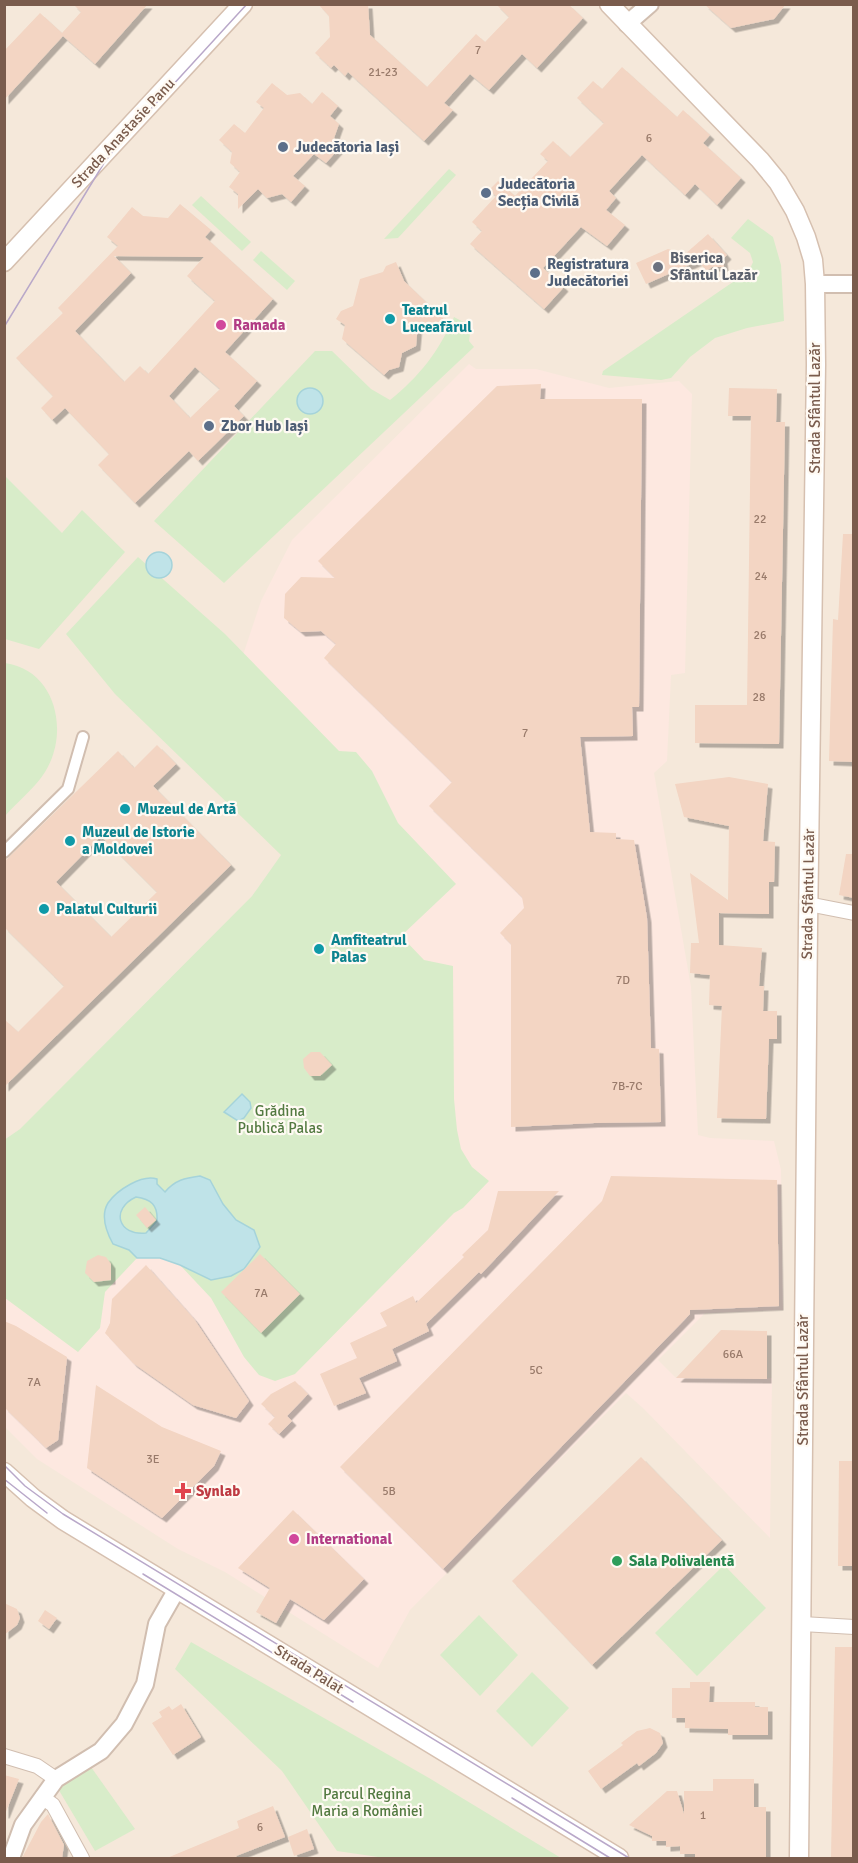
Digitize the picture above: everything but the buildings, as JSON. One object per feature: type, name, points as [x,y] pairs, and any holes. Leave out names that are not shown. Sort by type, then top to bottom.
[{"type":"main road","name":"Strada Anastasie Panu","points":[[4,262],[243,4]]},
{"type":"main road","name":"Strada Sfântul Lazăr","points":[[609,4],[745,144],[778,182],[795,211],[813,260],[816,365],[808,904],[799,1858]]},
{"type":"main road","name":"Strada Palat","points":[[5,1472],[33,1498],[63,1520],[619,1858]]},
{"type":"street","points":[[627,24],[650,4]]},
{"type":"street","points":[[814,284],[854,284]]},
{"type":"street","points":[[4,852],[68,789],[83,737]]},
{"type":"street","points":[[808,904],[854,913]]},
{"type":"street","points":[[11,1858],[23,1825],[56,1779],[101,1751],[124,1724],[145,1684],[157,1624],[177,1589]]},
{"type":"street","points":[[802,1624],[854,1627]]},
{"type":"street","points":[[4,1756],[37,1766],[56,1779]]},
{"type":"street","points":[[42,1797],[53,1804],[82,1858]]},
{"type":"shaded area","points":[[5,5],[853,5],[853,1858],[5,1858]]},
{"type":"shaded area","points":[[469,364],[476,369],[536,369],[609,388],[679,381],[692,394],[685,673],[671,675],[667,761],[654,773],[691,987],[698,1135],[710,1138],[774,1141],[781,1170],[783,1310],[705,1313],[658,1360],[676,1378],[772,1378],[770,1538],[626,1393],[410,1610],[378,1668],[225,1572],[178,1549],[37,1459],[5,1427],[4,1140],[20,1129],[252,896],[281,855],[233,685],[261,601],[292,540]]},
{"type":"green space","points":[[449,169],[456,175],[398,238],[384,239]]},
{"type":"green space","points":[[201,196],[251,242],[242,251],[192,205]]},
{"type":"green space","points":[[748,219],[773,237],[781,265],[784,321],[747,328],[715,338],[690,357],[671,378],[661,380],[602,375],[603,371],[749,271],[753,262],[750,253],[731,238]]},
{"type":"green space","points":[[261,251],[295,281],[287,290],[253,260]]},
{"type":"green space","points":[[454,317],[471,326],[469,341],[474,347],[224,583],[154,521],[315,351],[332,351],[371,389],[390,400],[427,363]]},
{"type":"green space","points":[[5,476],[62,533],[82,510],[125,552],[39,649],[5,639]]},
{"type":"green space","name":"Grădina Publică Palas","points":[[138,557],[225,634],[339,751],[356,752],[372,771],[398,823],[456,884],[401,936],[424,960],[453,966],[454,1099],[457,1130],[461,1149],[472,1167],[489,1181],[463,1208],[454,1213],[295,1374],[275,1381],[259,1375],[244,1357],[211,1298],[180,1265],[160,1258],[137,1258],[105,1292],[100,1328],[78,1352],[5,1298],[4,1140],[20,1129],[252,896],[281,855],[115,694],[66,634]]},
{"type":"green space","points":[[5,663],[22,668],[36,677],[47,690],[54,705],[57,722],[53,756],[45,772],[5,816]]},
{"type":"green space","points":[[724,1565],[766,1608],[697,1676],[655,1633]]},
{"type":"green space","points":[[479,1615],[518,1655],[480,1696],[440,1655]]},
{"type":"green space","name":"Parcul Regina Maria a României","points":[[191,1642],[429,1778],[561,1858],[385,1858],[337,1851],[282,1771],[175,1669]]},
{"type":"green space","points":[[532,1672],[569,1708],[532,1747],[496,1711]]},
{"type":"green space","points":[[91,1767],[135,1829],[95,1851],[57,1787]]},
{"type":"water","points":[[310,388],[319,392],[323,401],[319,410],[310,414],[301,410],[297,401],[301,392]]},
{"type":"water","points":[[159,552],[168,556],[172,565],[168,574],[159,578],[150,574],[146,565],[150,556]]},
{"type":"water","points":[[242,1094],[250,1102],[251,1108],[244,1118],[238,1121],[224,1112]]},
{"type":"water","points":[[200,1176],[210,1180],[223,1204],[236,1220],[254,1230],[260,1247],[244,1269],[231,1276],[211,1280],[160,1258],[137,1258],[129,1250],[113,1244],[104,1219],[108,1203],[117,1193],[130,1184],[151,1178],[157,1179],[157,1184],[165,1192],[177,1182]],"holes":[[[136,1197],[150,1201],[157,1215],[157,1221],[146,1233],[129,1230],[121,1221],[120,1214],[128,1202]]]},
{"type":"tram line","points":[[4,327],[116,147],[247,4]]},
{"type":"tram line","points":[[4,1465],[25,1486],[63,1514],[629,1858]]},
{"type":"tram line","points":[[4,1479],[47,1513]]},
{"type":"tram line","points":[[143,1574],[353,1702]]},
{"type":"tram line","points":[[512,1798],[610,1858]]},
{"type":"place","name":"Judecătoria Iași","points":[[283,147]]},
{"type":"place","name":"Judecătoria Secția Civilă","points":[[486,193]]},
{"type":"place","name":"Biserica Sfântul Lazăr","points":[[658,267]]},
{"type":"place","name":"Registratura Judecătoriei","points":[[535,273]]},
{"type":"place","name":"Teatrul Luceafărul","points":[[390,319]]},
{"type":"place","name":"Ramada","points":[[221,325]]},
{"type":"place","name":"Zbor Hub Iași","points":[[209,426]]},
{"type":"place","name":"Muzeul de Artă","points":[[125,809]]},
{"type":"place","name":"Muzeul de Istorie a Moldovei","points":[[70,841]]},
{"type":"place","name":"Palatul Culturii","points":[[44,909]]},
{"type":"place","name":"Amfiteatrul Palas","points":[[319,949]]},
{"type":"place","name":"Synlab","points":[[183,1491]]},
{"type":"place","name":"International","points":[[294,1539]]},
{"type":"place","name":"Sala Polivalentă","points":[[617,1561]]}]
